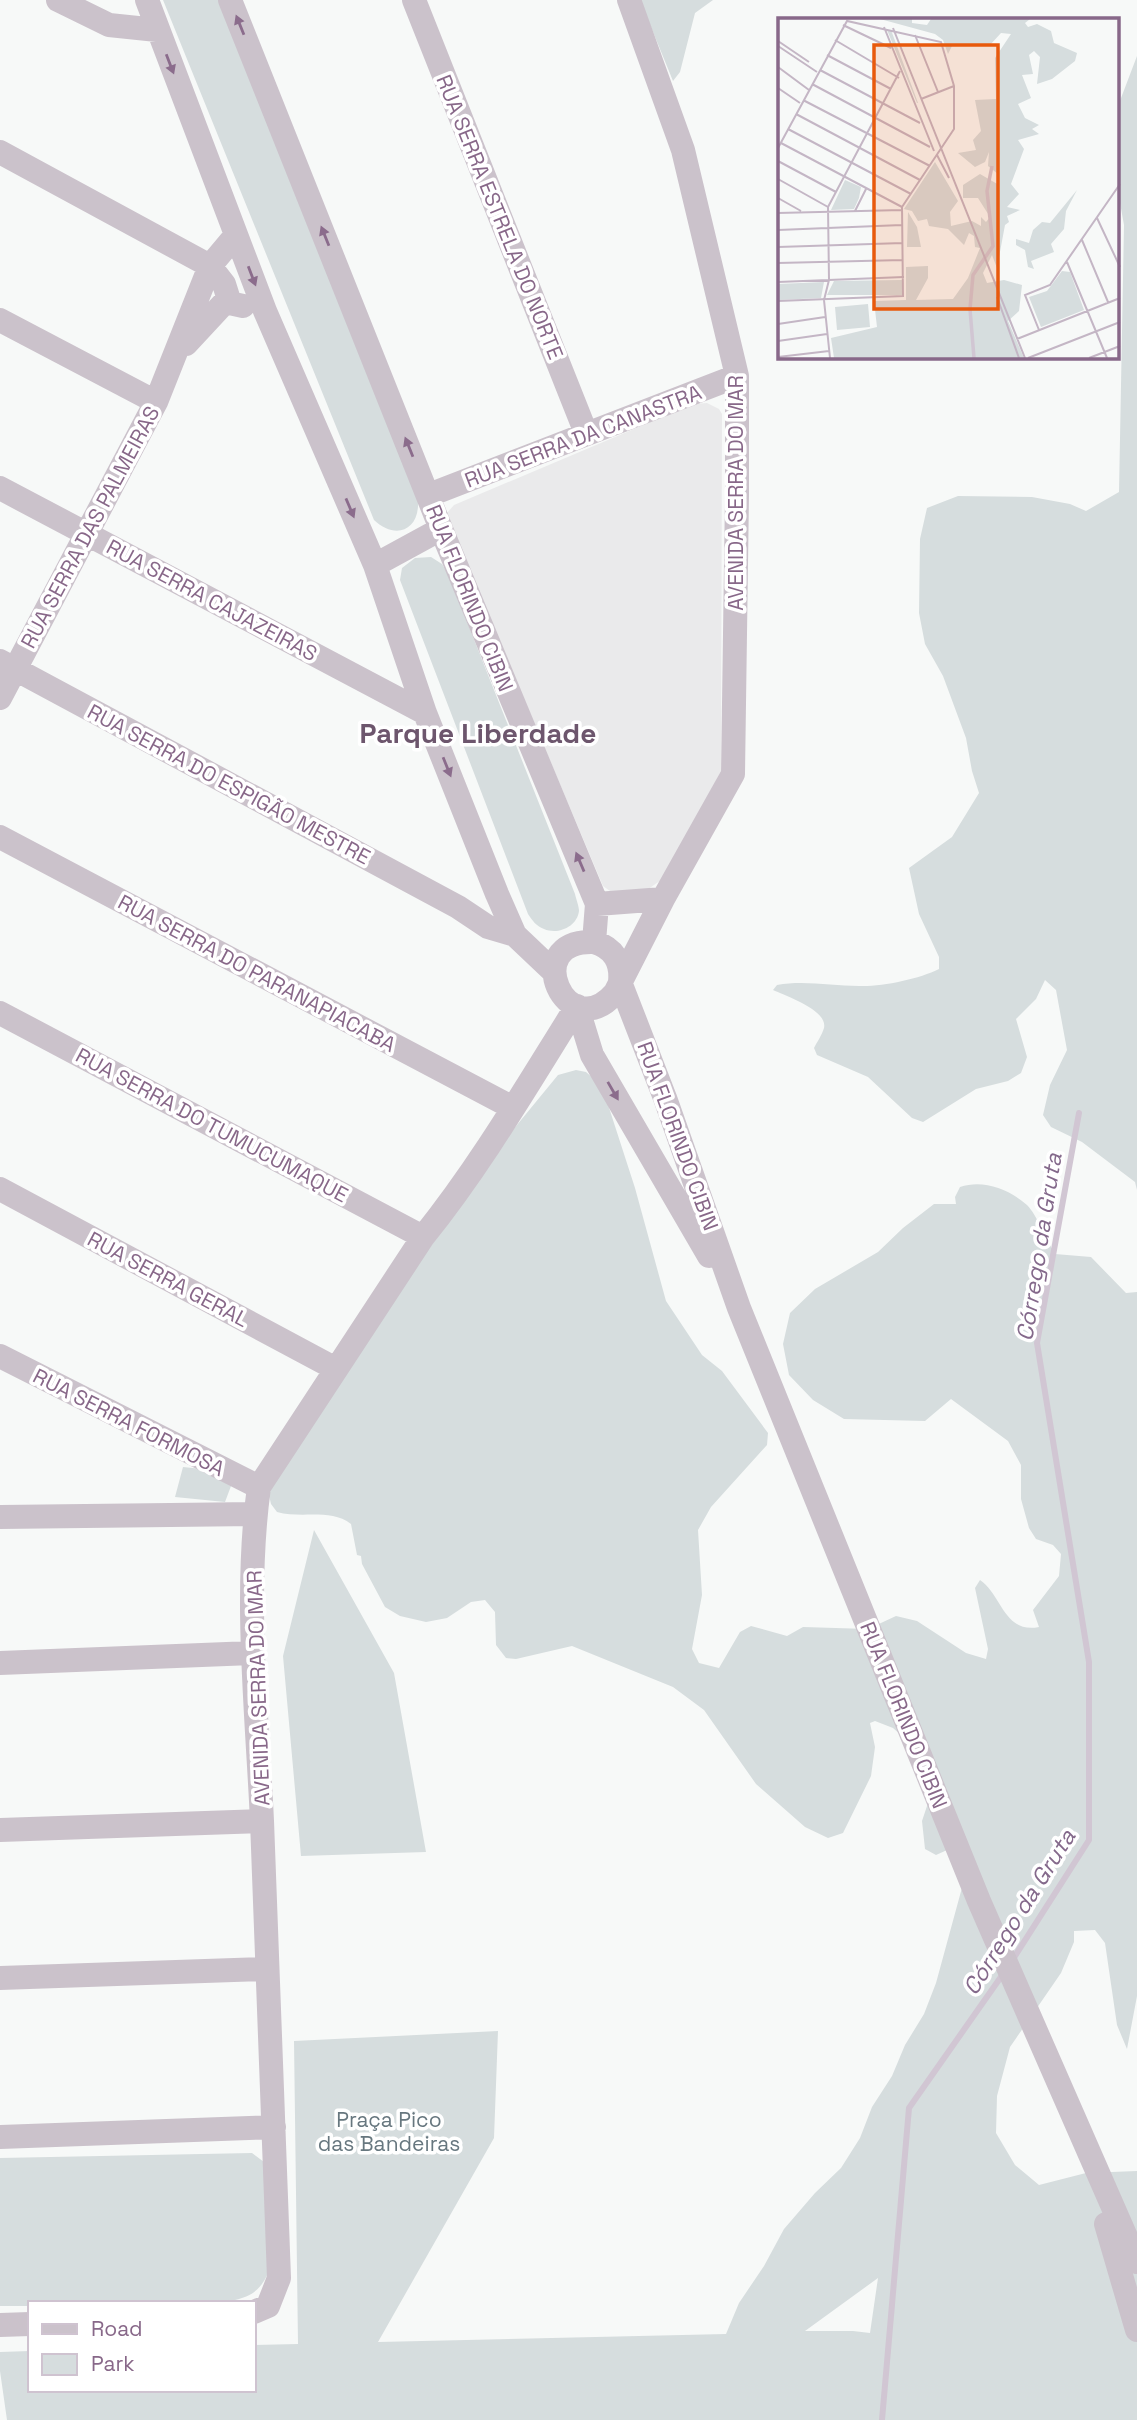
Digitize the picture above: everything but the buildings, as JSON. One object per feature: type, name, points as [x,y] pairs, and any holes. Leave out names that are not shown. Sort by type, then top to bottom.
[{"type":"street","points":[[58,0],[109,25],[157,30]]},
{"type":"street","points":[[147,0],[265,311],[375,565],[425,713],[497,894],[515,935],[554,972]]},
{"type":"street","name":"RUA FLORINDO CIBIN","points":[[230,0],[441,529],[597,904],[603,947],[618,961],[620,982],[665,1098],[739,1308],[979,1901],[1137,2262]]},
{"type":"street","name":"RUA SERRA ESTRELA DO NORTE","points":[[414,0],[586,433]]},
{"type":"street","name":"AVENIDA SERRA DO MAR","points":[[256,2311],[268,2306],[279,2278],[252,1653],[255,1514],[259,1487],[423,1237],[449,1204],[513,1108],[577,1006],[588,1008],[608,1000],[615,993],[663,899],[733,774],[737,376],[683,150],[629,0]]},
{"type":"street","points":[[0,152],[210,267],[224,284],[230,303],[265,311]]},
{"type":"street","points":[[186,253],[232,226]]},
{"type":"street","name":"RUA SERRA DAS PALMEIRAS","points":[[0,698],[8,666],[86,533],[156,402],[210,267],[232,226]]},
{"type":"street","name":"RUA SERRA DAS PALMEIRAS","points":[[176,355],[225,302],[230,303]]},
{"type":"street","points":[[0,320],[156,402]]},
{"type":"street","name":"RUA SERRA DA CANASTRA","points":[[429,495],[737,376]]},
{"type":"street","name":"RUA SERRA CAJAZEIRAS","points":[[0,488],[425,713]]},
{"type":"street","points":[[375,565],[441,529]]},
{"type":"street","points":[[376,687],[397,681],[407,660]]},
{"type":"street","name":"RUA SERRA DO ESPIGÃO MESTRE","points":[[8,666],[458,906],[488,927],[515,935]]},
{"type":"street","name":"RUA SERRA DO PARANAPIACABA","points":[[0,838],[513,1108]]},
{"type":"street","points":[[458,906],[497,894]]},
{"type":"street","points":[[597,904],[663,899]]},
{"type":"street","name":"AVENIDA SERRA DO MAR","points":[[603,947],[663,899]]},
{"type":"street","points":[[577,1006],[559,993],[554,972],[556,961],[563,951],[583,941],[603,947]]},
{"type":"street","name":"RUA FLORINDO CIBIN","points":[[577,1006],[592,1055],[739,1308]]},
{"type":"street","name":"RUA SERRA DO TUMUCUMAQUE","points":[[0,1013],[423,1237]]},
{"type":"street","points":[[544,1059],[592,1055]]},
{"type":"street","name":"RUA SERRA GERAL","points":[[0,1189],[335,1370]]},
{"type":"street","name":"RUA SERRA FORMOSA","points":[[0,1356],[259,1487]]},
{"type":"street","points":[[0,1517],[255,1514]]},
{"type":"street","points":[[0,1663],[252,1653]]},
{"type":"street","points":[[0,1830],[261,1821]]},
{"type":"street","points":[[0,1978],[266,1969]]},
{"type":"street","name":"RUA FLORINDO CIBIN","points":[[1075,2119],[1137,2330]]},
{"type":"street","points":[[0,2137],[274,2127]]},
{"type":"street","points":[[0,2325],[28,2324]]},
{"type":"shaded area","points":[[707,403],[719,409],[722,414],[721,771],[664,878],[644,892],[610,891],[603,886],[446,514],[454,505],[693,404]]},
{"type":"green space","points":[[163,0],[219,0],[418,500],[415,519],[405,529],[390,530],[374,520]]},
{"type":"green space","points":[[640,0],[713,0],[695,13],[680,72],[673,81]]},
{"type":"green space","points":[[1137,56],[1137,1190],[1135,1182],[1082,1142],[1051,1127],[1043,1115],[1050,1085],[1067,1050],[1056,990],[1045,980],[1036,999],[1016,1019],[1027,1057],[1021,1073],[1008,1081],[976,1089],[923,1122],[912,1118],[868,1077],[817,1055],[814,1048],[824,1028],[820,1015],[805,1004],[773,990],[777,985],[797,983],[849,986],[889,984],[939,969],[939,957],[919,914],[909,868],[952,837],[979,793],[966,738],[943,676],[925,644],[919,613],[920,539],[927,508],[958,496],[1032,497],[1070,504],[1086,511],[1119,492],[1124,225],[1120,203],[1120,101]]},
{"type":"green space","points":[[431,557],[442,564],[448,574],[575,894],[579,909],[577,917],[571,925],[561,930],[549,931],[541,928],[528,914],[400,580],[402,568],[415,558]]},
{"type":"green space","name":"Praça Pico das Bandeiras","points":[[576,1070],[586,1072],[602,1086],[635,1188],[666,1301],[702,1355],[722,1371],[768,1433],[767,1445],[711,1507],[698,1530],[702,1595],[692,1649],[699,1663],[719,1668],[740,1632],[751,1626],[787,1636],[803,1627],[868,1629],[896,1616],[917,1621],[966,1653],[986,1659],[988,1649],[975,1588],[980,1580],[1011,1619],[1027,1628],[1039,1627],[1033,1610],[1059,1576],[1061,1554],[1053,1545],[1036,1539],[1029,1528],[1021,1499],[1021,1465],[1008,1441],[951,1399],[925,1421],[844,1419],[813,1400],[789,1375],[783,1344],[790,1313],[815,1289],[878,1252],[934,1204],[956,1204],[955,1197],[960,1187],[978,1184],[1004,1190],[1027,1205],[1055,1254],[1091,1257],[1126,1293],[1137,1292],[1137,1996],[1127,2049],[1117,2025],[1105,1943],[1095,1930],[1074,1931],[1074,1942],[1061,1973],[1010,2047],[997,2096],[996,2133],[1015,2165],[1039,2185],[1086,2173],[1137,2171],[1137,2420],[7,2420],[0,2352],[28,2351],[28,2392],[256,2392],[256,2345],[298,2344],[294,2041],[498,2031],[494,2138],[378,2342],[726,2334],[739,2303],[764,2266],[784,2229],[841,2168],[860,2138],[872,2107],[892,2076],[905,2045],[924,2014],[936,1983],[963,1884],[956,1846],[936,1855],[925,1849],[922,1821],[931,1794],[919,1751],[893,1728],[875,1721],[870,1723],[875,1747],[871,1776],[843,1833],[828,1838],[805,1827],[756,1784],[704,1710],[673,1687],[572,1646],[516,1659],[506,1658],[496,1645],[495,1612],[485,1600],[471,1602],[447,1618],[426,1622],[400,1616],[385,1607],[362,1564],[361,1556],[357,1555],[351,1524],[334,1516],[277,1512],[271,1504],[268,1491],[365,1339],[512,1131],[558,1075]],"holes":[[[878,2278],[870,2333],[805,2331]]]},
{"type":"green space","points":[[183,1467],[202,1469],[231,1486],[225,1502],[175,1497]]},
{"type":"green space","points":[[314,1530],[394,1673],[426,1852],[301,1856],[283,1656]]},
{"type":"green space","points":[[252,2153],[264,2162],[269,2271],[260,2287],[252,2294],[235,2300],[28,2301],[28,2306],[0,2306],[0,2158]]},
{"type":"waterway","name":"Córrego da Gruta","points":[[1013,1959],[1089,1840],[1089,1662],[1037,1343],[1079,1113]]},
{"type":"waterway","name":"Córrego da Gruta","points":[[882,2420],[909,2108],[1003,1974]]},
{"type":"district","name":"Parque Liberdade","points":[[478,733]]}]
